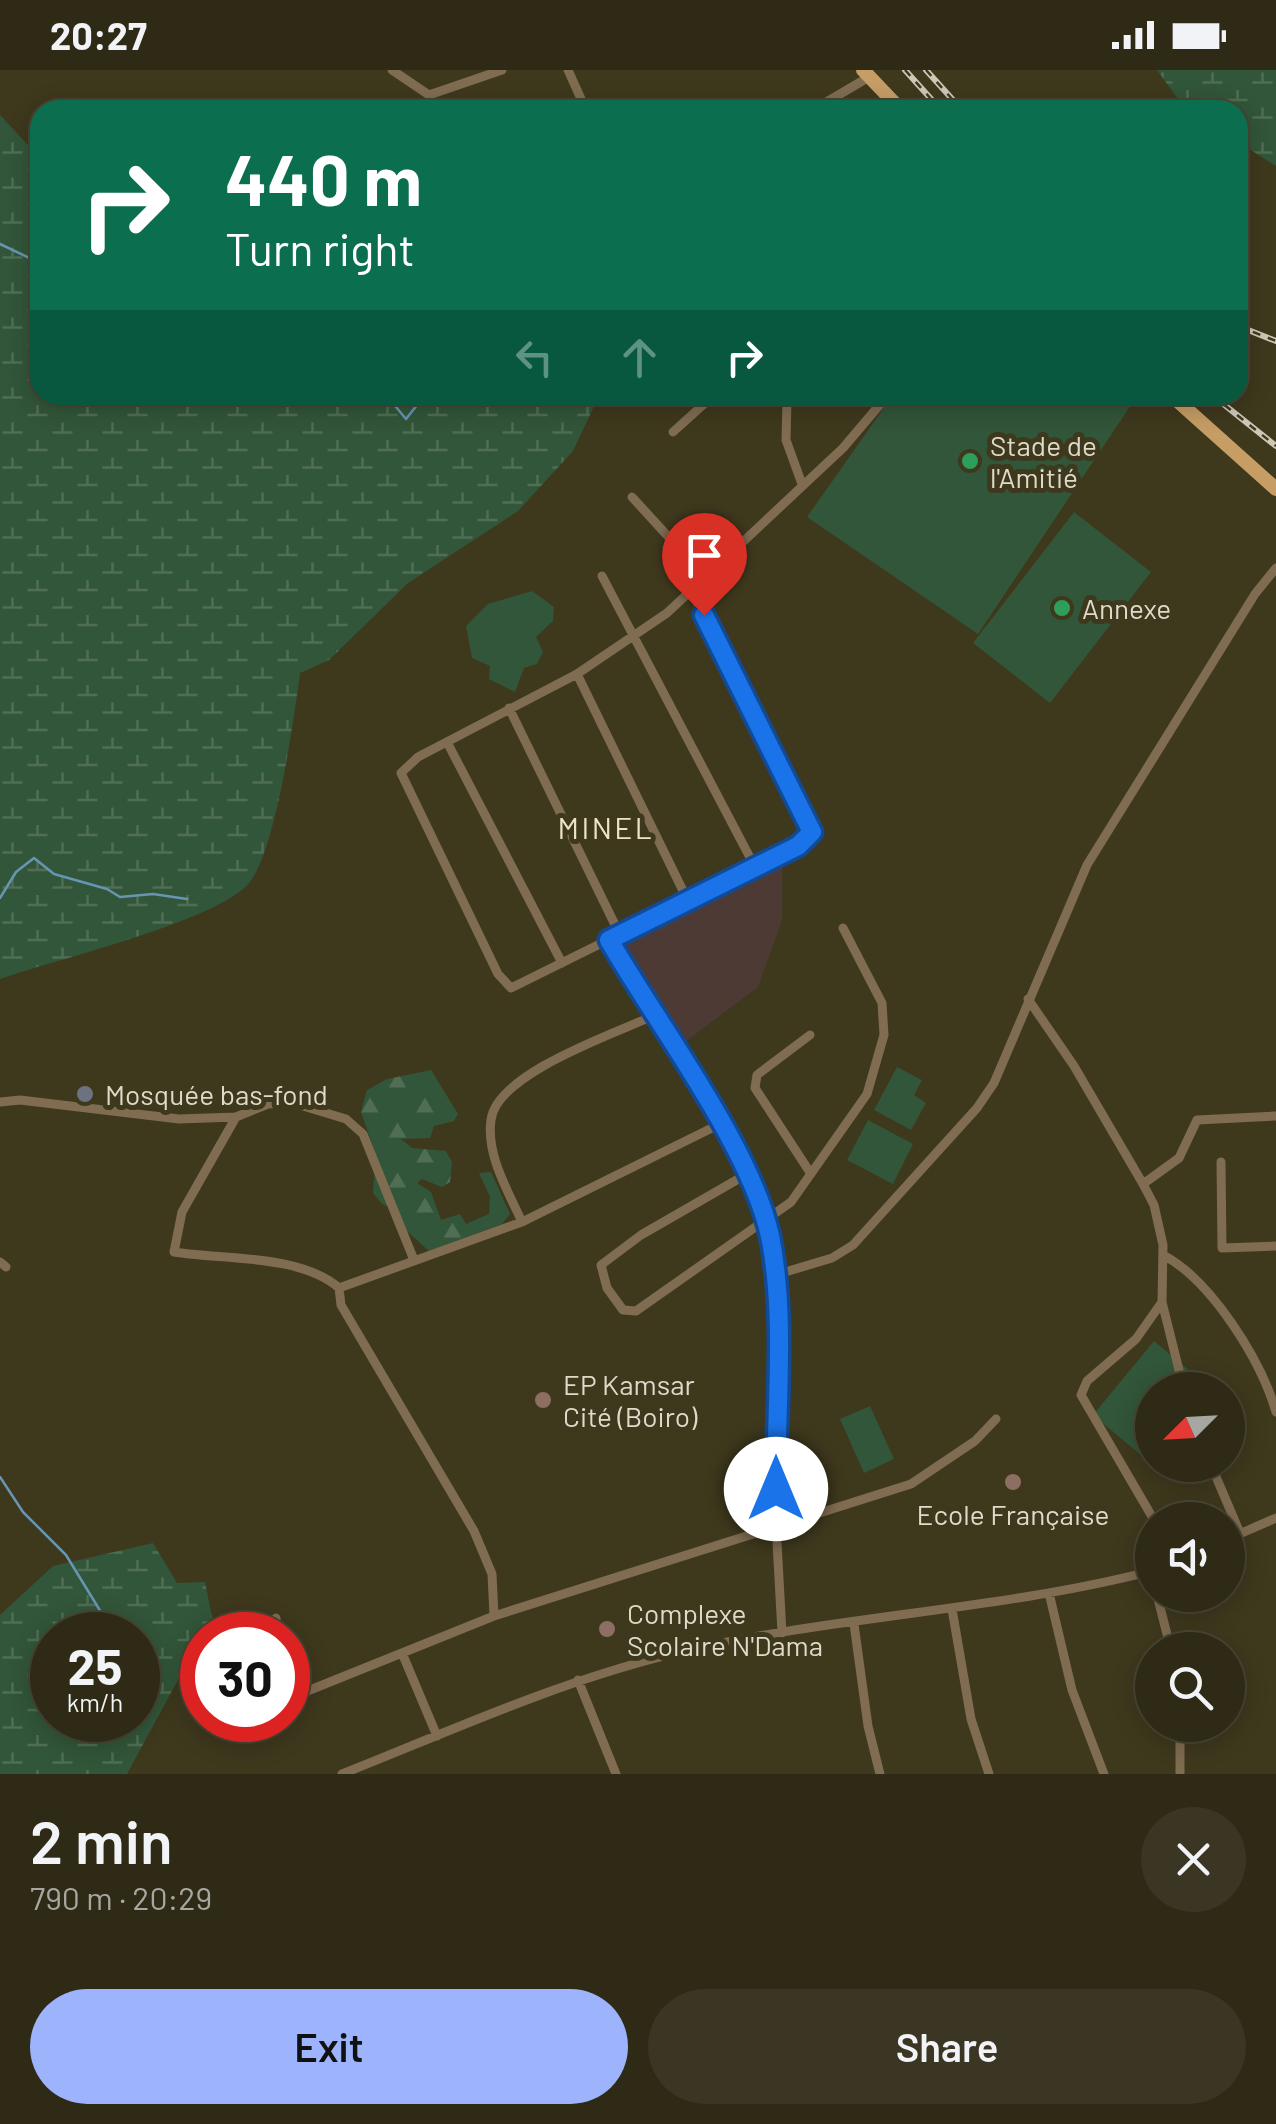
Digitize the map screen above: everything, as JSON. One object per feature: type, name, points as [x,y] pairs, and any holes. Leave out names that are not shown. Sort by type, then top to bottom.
[{"type":"main road","points":[[866,74],[891,100]]},
{"type":"main road","points":[[1181,405],[1276,489]]},
{"type":"street","points":[[392,70],[433,100]]},
{"type":"street","points":[[429,95],[502,70]]},
{"type":"street","points":[[568,70],[582,100]]},
{"type":"street","points":[[828,100],[866,74]]},
{"type":"street","points":[[673,432],[703,405]]},
{"type":"street","points":[[787,405],[786,440],[802,484]]},
{"type":"street","points":[[692,592],[812,832],[798,846],[511,988],[498,974],[400,773],[447,742],[577,674],[692,592],[881,405]]},
{"type":"street","points":[[632,497],[706,578]]},
{"type":"street","points":[[775,1275],[832,1258],[871,1230],[977,1108],[994,1083],[1101,839],[1255,594],[1276,568]]},
{"type":"street","points":[[602,576],[755,868]]},
{"type":"street","points":[[577,674],[688,901]]},
{"type":"street","points":[[509,708],[620,934]]},
{"type":"street","points":[[447,742],[562,963]]},
{"type":"street","points":[[747,1174],[641,1235],[601,1266],[607,1288],[623,1310],[636,1310],[791,1202],[868,1094],[884,1035],[882,1003],[843,928]]},
{"type":"street","points":[[609,940],[720,1124],[766,1221],[775,1275],[776,1524],[782,1633]]},
{"type":"street","points":[[1028,999],[1074,1066],[1154,1205],[1163,1255],[1162,1302],[1180,1372]]},
{"type":"street","points":[[522,1222],[498,1168],[491,1140],[490,1118],[498,1096],[524,1077],[653,1016]]},
{"type":"street","points":[[810,1035],[757,1075],[755,1088],[811,1174]]},
{"type":"street","points":[[0,1102],[20,1100],[180,1119],[236,1117],[280,1103],[346,1119],[363,1134],[414,1260]]},
{"type":"street","points":[[1143,1184],[1179,1158],[1197,1120],[1276,1116]]},
{"type":"street","points":[[236,1117],[182,1212],[174,1252],[292,1267],[324,1275],[339,1288],[342,1306],[474,1531],[492,1574],[494,1616]]},
{"type":"street","points":[[339,1288],[522,1222],[720,1124]]},
{"type":"street","points":[[1221,1162],[1222,1248],[1276,1246]]},
{"type":"street","points":[[1163,1255],[1183,1266],[1230,1322],[1276,1412]]},
{"type":"street","points":[[1143,1502],[1081,1395],[1087,1382],[1136,1339],[1162,1302]]},
{"type":"street","points":[[310,1690],[494,1616],[911,1484],[976,1441],[996,1419]]},
{"type":"street","points":[[1245,1532],[1276,1518]]},
{"type":"street","points":[[342,1774],[578,1680],[667,1655],[1135,1577]]},
{"type":"street","points":[[1049,1593],[1072,1690],[1104,1774]]},
{"type":"street","points":[[952,1609],[971,1718],[989,1774]]},
{"type":"street","points":[[854,1624],[868,1726],[880,1774]]},
{"type":"street","points":[[402,1653],[437,1736]]},
{"type":"street","points":[[578,1680],[616,1774]]},
{"type":"street","points":[[1180,1742],[1180,1774]]},
{"type":"shaded area","points":[[754,864],[782,868],[782,920],[758,987],[677,1048],[616,940]]},
{"type":"green space","points":[[1157,70],[1276,70],[1276,166],[1248,148],[1248,100],[1179,100]]},
{"type":"green space","points":[[0,115],[30,147],[30,405],[595,405],[573,451],[518,511],[408,583],[329,660],[300,673],[276,813],[250,882],[233,897],[171,925],[0,979]]},
{"type":"green space","name":"Stade de l'Amitié","points":[[886,405],[1131,405],[978,634],[807,517]]},
{"type":"green space","name":"Annexe","points":[[1074,512],[1151,572],[1050,703],[973,643]]},
{"type":"green space","points":[[532,591],[554,607],[553,621],[536,637],[543,652],[537,664],[524,668],[515,692],[489,679],[490,666],[472,658],[466,626],[488,604]]},
{"type":"green space","points":[[897,1067],[922,1080],[914,1095],[926,1103],[911,1130],[874,1110]]},
{"type":"green space","points":[[431,1070],[458,1114],[454,1121],[434,1126],[430,1138],[401,1139],[412,1148],[446,1151],[452,1162],[450,1182],[442,1187],[422,1179],[417,1183],[431,1192],[441,1220],[460,1214],[466,1224],[489,1214],[490,1197],[479,1173],[491,1172],[510,1214],[502,1224],[429,1251],[408,1232],[401,1234],[391,1208],[373,1193],[376,1155],[361,1112],[367,1090],[387,1079]]},
{"type":"green space","points":[[868,1120],[913,1144],[893,1184],[847,1160]]},
{"type":"green space","points":[[1154,1341],[1191,1372],[1135,1372],[1135,1450],[1093,1415]]},
{"type":"green space","points":[[870,1406],[894,1459],[864,1473],[840,1419]]},
{"type":"green space","points":[[153,1543],[177,1583],[205,1582],[211,1612],[180,1612],[180,1676],[160,1713],[160,1612],[30,1612],[30,1742],[144,1742],[127,1774],[0,1774],[0,1615],[53,1566]]},
{"type":"waterway","points":[[0,244],[30,258]]},
{"type":"waterway","points":[[394,405],[406,419],[417,405]]},
{"type":"waterway","points":[[0,898],[16,872],[34,858],[54,874],[107,889],[120,897],[153,894],[187,899]]},
{"type":"waterway","points":[[0,1477],[23,1512],[66,1555],[101,1612]]},
{"type":"railway","points":[[905,70],[932,100]]},
{"type":"railway","points":[[926,70],[953,100]]},
{"type":"railway","points":[[1248,330],[1276,341]]},
{"type":"railway","points":[[1225,405],[1276,446]]},
{"type":"place","name":"Stade de l'Amitié","points":[[970,461]]},
{"type":"place","name":"Annexe","points":[[1062,608]]},
{"type":"place","name":"Mosquée bas-fond","points":[[85,1094]]},
{"type":"place","name":"EP Kamsar Cité (Boiro)","points":[[543,1400]]},
{"type":"place","name":"Ecole Française","points":[[1013,1482]]},
{"type":"place","name":"Complexe Scolaire N'Dama","points":[[607,1629]]},
{"type":"district","name":"MINEL","points":[[606,827]]},
{"type":"route","points":[[704,615],[812,832],[798,846],[609,940],[720,1124],[766,1221],[775,1275],[776,1489]]}]
